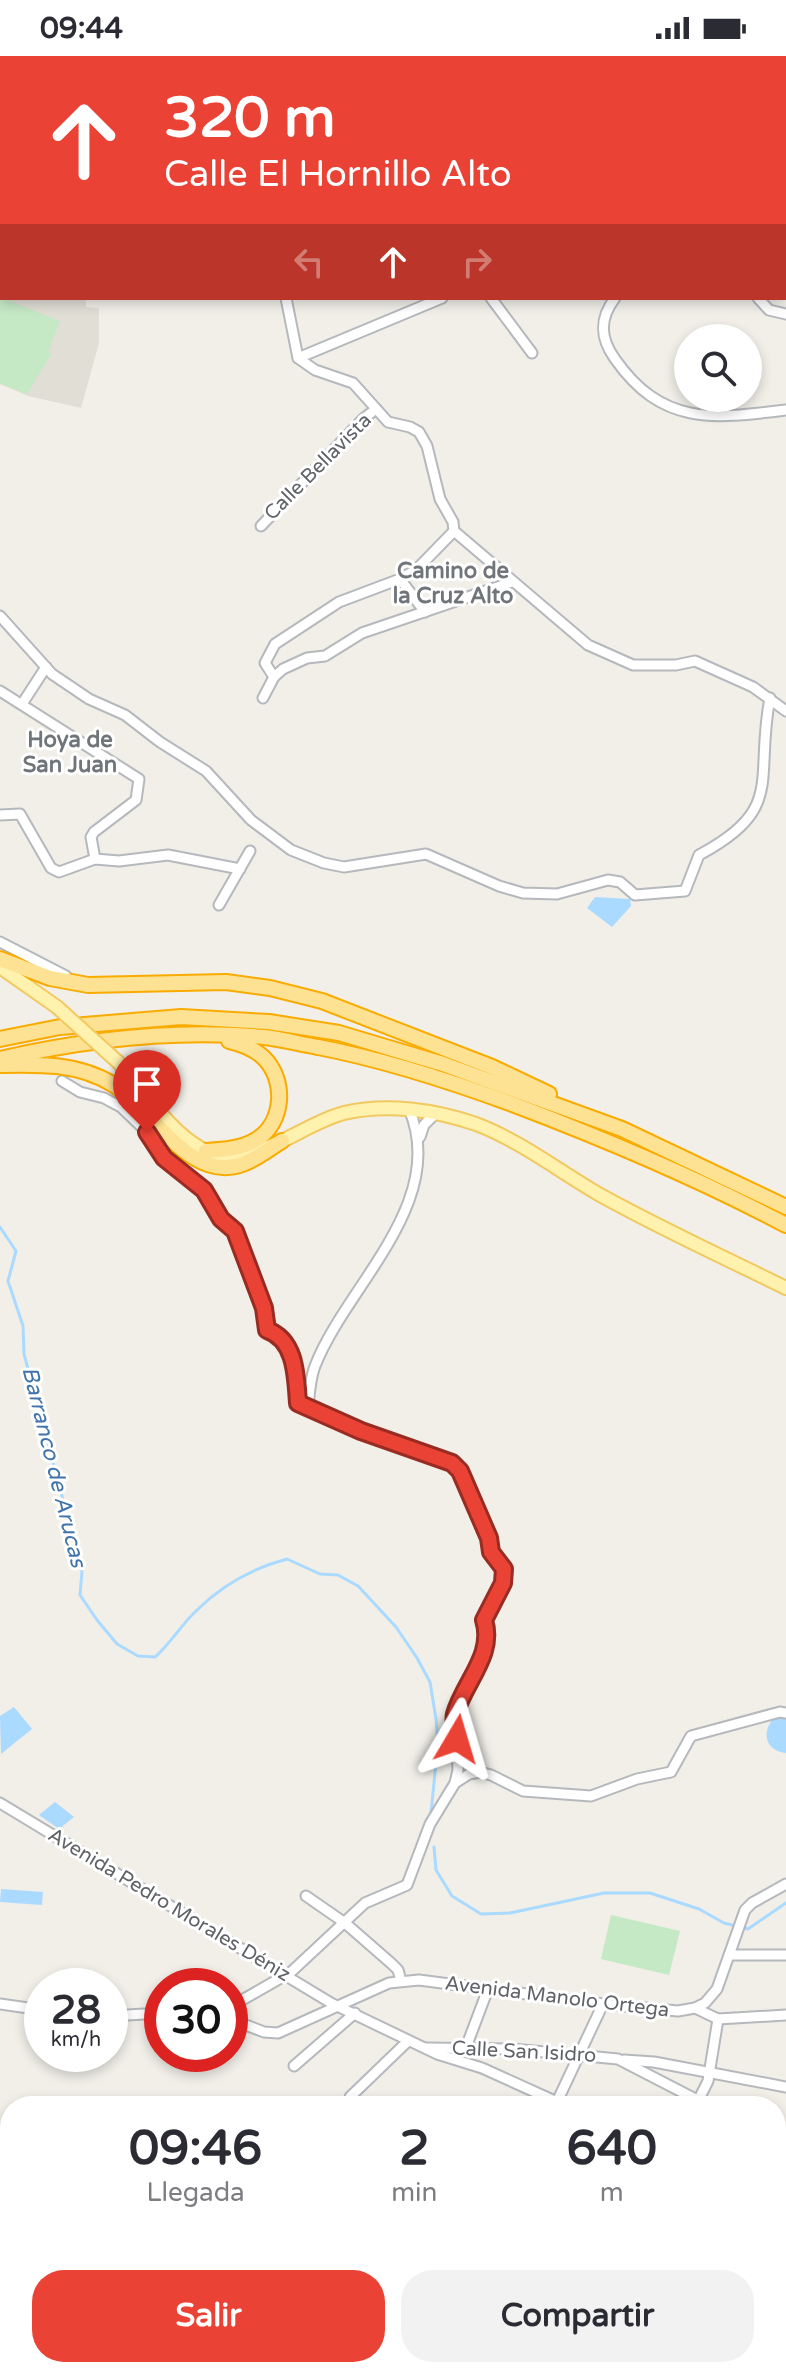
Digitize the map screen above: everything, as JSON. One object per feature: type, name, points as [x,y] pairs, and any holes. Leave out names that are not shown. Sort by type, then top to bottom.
[{"type":"highway","points":[[0,959],[50,978],[88,985],[226,982],[270,988],[322,1001],[492,1067],[786,1207]]},
{"type":"highway","points":[[0,1039],[60,1027],[181,1017],[269,1022],[354,1037],[443,1064],[622,1129]]},
{"type":"highway","points":[[0,1059],[67,1044],[147,1034],[266,1037],[373,1058],[464,1086],[569,1126],[652,1161],[786,1225]]},
{"type":"highway","points":[[205,1035],[254,1050],[273,1069],[280,1094],[275,1119],[259,1139],[232,1149],[206,1151]]},
{"type":"highway","points":[[0,1065],[54,1065],[79,1069],[112,1084],[137,1103],[180,1149],[207,1164],[235,1166],[245,1163],[282,1141]]},
{"type":"main road","points":[[0,967],[57,1007],[119,1063],[174,1128],[206,1151],[231,1156],[253,1152],[345,1113],[409,1109],[436,1113],[477,1125],[513,1142],[601,1195],[786,1288]]},
{"type":"main road","points":[[0,976],[29,988]]},
{"type":"street","points":[[286,300],[298,358],[315,370],[353,383],[388,422],[419,432],[427,446],[440,499],[453,522],[454,531],[588,645],[633,665],[676,665],[695,661],[770,698],[786,711]]},
{"type":"street","points":[[298,358],[437,300]]},
{"type":"street","points":[[492,300],[532,353]]},
{"type":"street","points":[[614,300],[604,318],[605,345],[631,382],[649,396],[676,410],[713,417],[786,410]]},
{"type":"street","points":[[760,300],[769,310],[786,314]]},
{"type":"street","name":"Calle Bellavista","points":[[261,526],[376,409]]},
{"type":"street","points":[[274,677],[265,663],[275,644],[339,602],[416,570],[454,531]]},
{"type":"street","points":[[400,579],[425,612]]},
{"type":"street","points":[[263,698],[274,677],[283,669],[307,658],[325,656],[362,633],[512,582]]},
{"type":"street","points":[[0,616],[52,674],[89,699],[125,715],[206,771],[251,820],[291,850],[344,867],[426,854],[499,886],[523,893],[557,894],[608,880],[620,882],[635,895],[685,891],[699,855],[720,846],[756,819],[763,804],[768,779],[767,711],[770,698]]},
{"type":"street","points":[[22,704],[46,667]]},
{"type":"street","points":[[0,691],[139,779],[136,800],[91,837],[95,859]]},
{"type":"street","points":[[0,815],[20,814],[51,868],[59,872],[95,859],[119,861],[168,855],[240,869]]},
{"type":"street","points":[[219,905],[250,851]]},
{"type":"street","points":[[0,942],[49,969],[88,985]]},
{"type":"street","points":[[62,1081],[80,1092],[104,1098],[121,1107],[147,1132],[164,1158],[204,1190],[221,1219],[235,1231],[264,1308],[267,1330],[278,1334],[286,1343],[296,1373],[298,1403],[361,1431],[452,1463],[460,1471],[489,1538],[491,1552],[504,1569],[503,1583],[484,1620],[488,1633],[485,1648],[455,1716],[458,1770],[455,1783],[430,1824],[407,1885],[365,1903],[285,1975],[248,1997]]},
{"type":"street","points":[[409,1109],[419,1140]]},
{"type":"street","points":[[308,1409],[314,1368],[393,1238],[408,1201],[424,1125],[436,1113]]},
{"type":"street","points":[[455,1783],[469,1774],[480,1772],[523,1791],[591,1796],[637,1779],[671,1772],[691,1736],[786,1713]]},
{"type":"street","name":"Avenida Pedro Morales Déniz","points":[[0,1803],[317,1995],[423,2048],[461,2061],[539,2096]]},
{"type":"street","name":"Avenida Manolo Ortega","points":[[248,2026],[278,2033],[389,1983],[419,1980],[603,2004],[678,2011],[695,2008],[705,2003],[717,1989],[741,1918],[752,1903],[786,1884]]},
{"type":"street","points":[[306,1896],[345,1923],[398,1970],[401,1981]]},
{"type":"street","points":[[730,1955],[786,1955]]},
{"type":"street","points":[[461,2061],[488,1989]]},
{"type":"street","points":[[317,1995],[321,2003],[319,2015]]},
{"type":"street","points":[[0,2004],[24,2007]]},
{"type":"street","points":[[563,2096],[603,2004]]},
{"type":"street","points":[[695,2008],[718,2019],[786,2015]]},
{"type":"street","points":[[294,2066],[355,2013]]},
{"type":"street","points":[[700,2096],[708,2081],[718,2019]]},
{"type":"street","points":[[351,2096],[408,2041]]},
{"type":"street","name":"Calle San Isidro","points":[[423,2048],[579,2054],[618,2059],[684,2096]]},
{"type":"street","points":[[618,2059],[654,2062],[786,2087]]},
{"type":"shaded area","points":[[0,300],[86,300],[86,307],[99,308],[99,343],[81,408],[28,396],[0,384]]},
{"type":"green space","points":[[0,300],[8,300],[60,321],[48,352],[51,354],[27,394],[0,384]]},
{"type":"green space","points":[[611,1915],[680,1931],[669,1975],[601,1959]]},
{"type":"water","points":[[595,897],[630,899],[631,906],[612,927],[587,908]]},
{"type":"water","points":[[14,1707],[32,1729],[1,1754],[0,1716]]},
{"type":"water","points":[[786,1716],[786,1753],[770,1746],[767,1731],[772,1720]]},
{"type":"water","points":[[55,1802],[74,1817],[59,1829],[39,1815]]},
{"type":"water","points":[[1,1889],[43,1892],[42,1905],[0,1902]]},
{"type":"waterway","name":"Barranco de Arucas","points":[[0,1227],[16,1251],[8,1281],[23,1326],[24,1354],[82,1571],[80,1595],[97,1620],[117,1644],[138,1656],[155,1657],[191,1616],[216,1594],[238,1579],[274,1563],[287,1559],[320,1574],[338,1575],[358,1586],[396,1627],[430,1682],[438,1742],[431,1813]]},
{"type":"waterway","name":"Barranco de Arucas","points":[[434,1847],[436,1870],[452,1896],[481,1914],[510,1913],[604,1893],[650,1893],[699,1909],[724,1923],[748,1929],[786,1903]]},
{"type":"district","name":"Camino de la Cruz Alto","points":[[453,584]]},
{"type":"district","name":"Hoya de San Juan","points":[[70,752]]},
{"type":"route","points":[[147,1132],[164,1158],[204,1190],[221,1219],[235,1231],[264,1308],[267,1330],[278,1334],[286,1343],[296,1373],[298,1403],[361,1431],[452,1463],[460,1471],[489,1538],[491,1552],[504,1569],[503,1583],[484,1620],[488,1633],[485,1648],[455,1716],[457,1739]]}]
